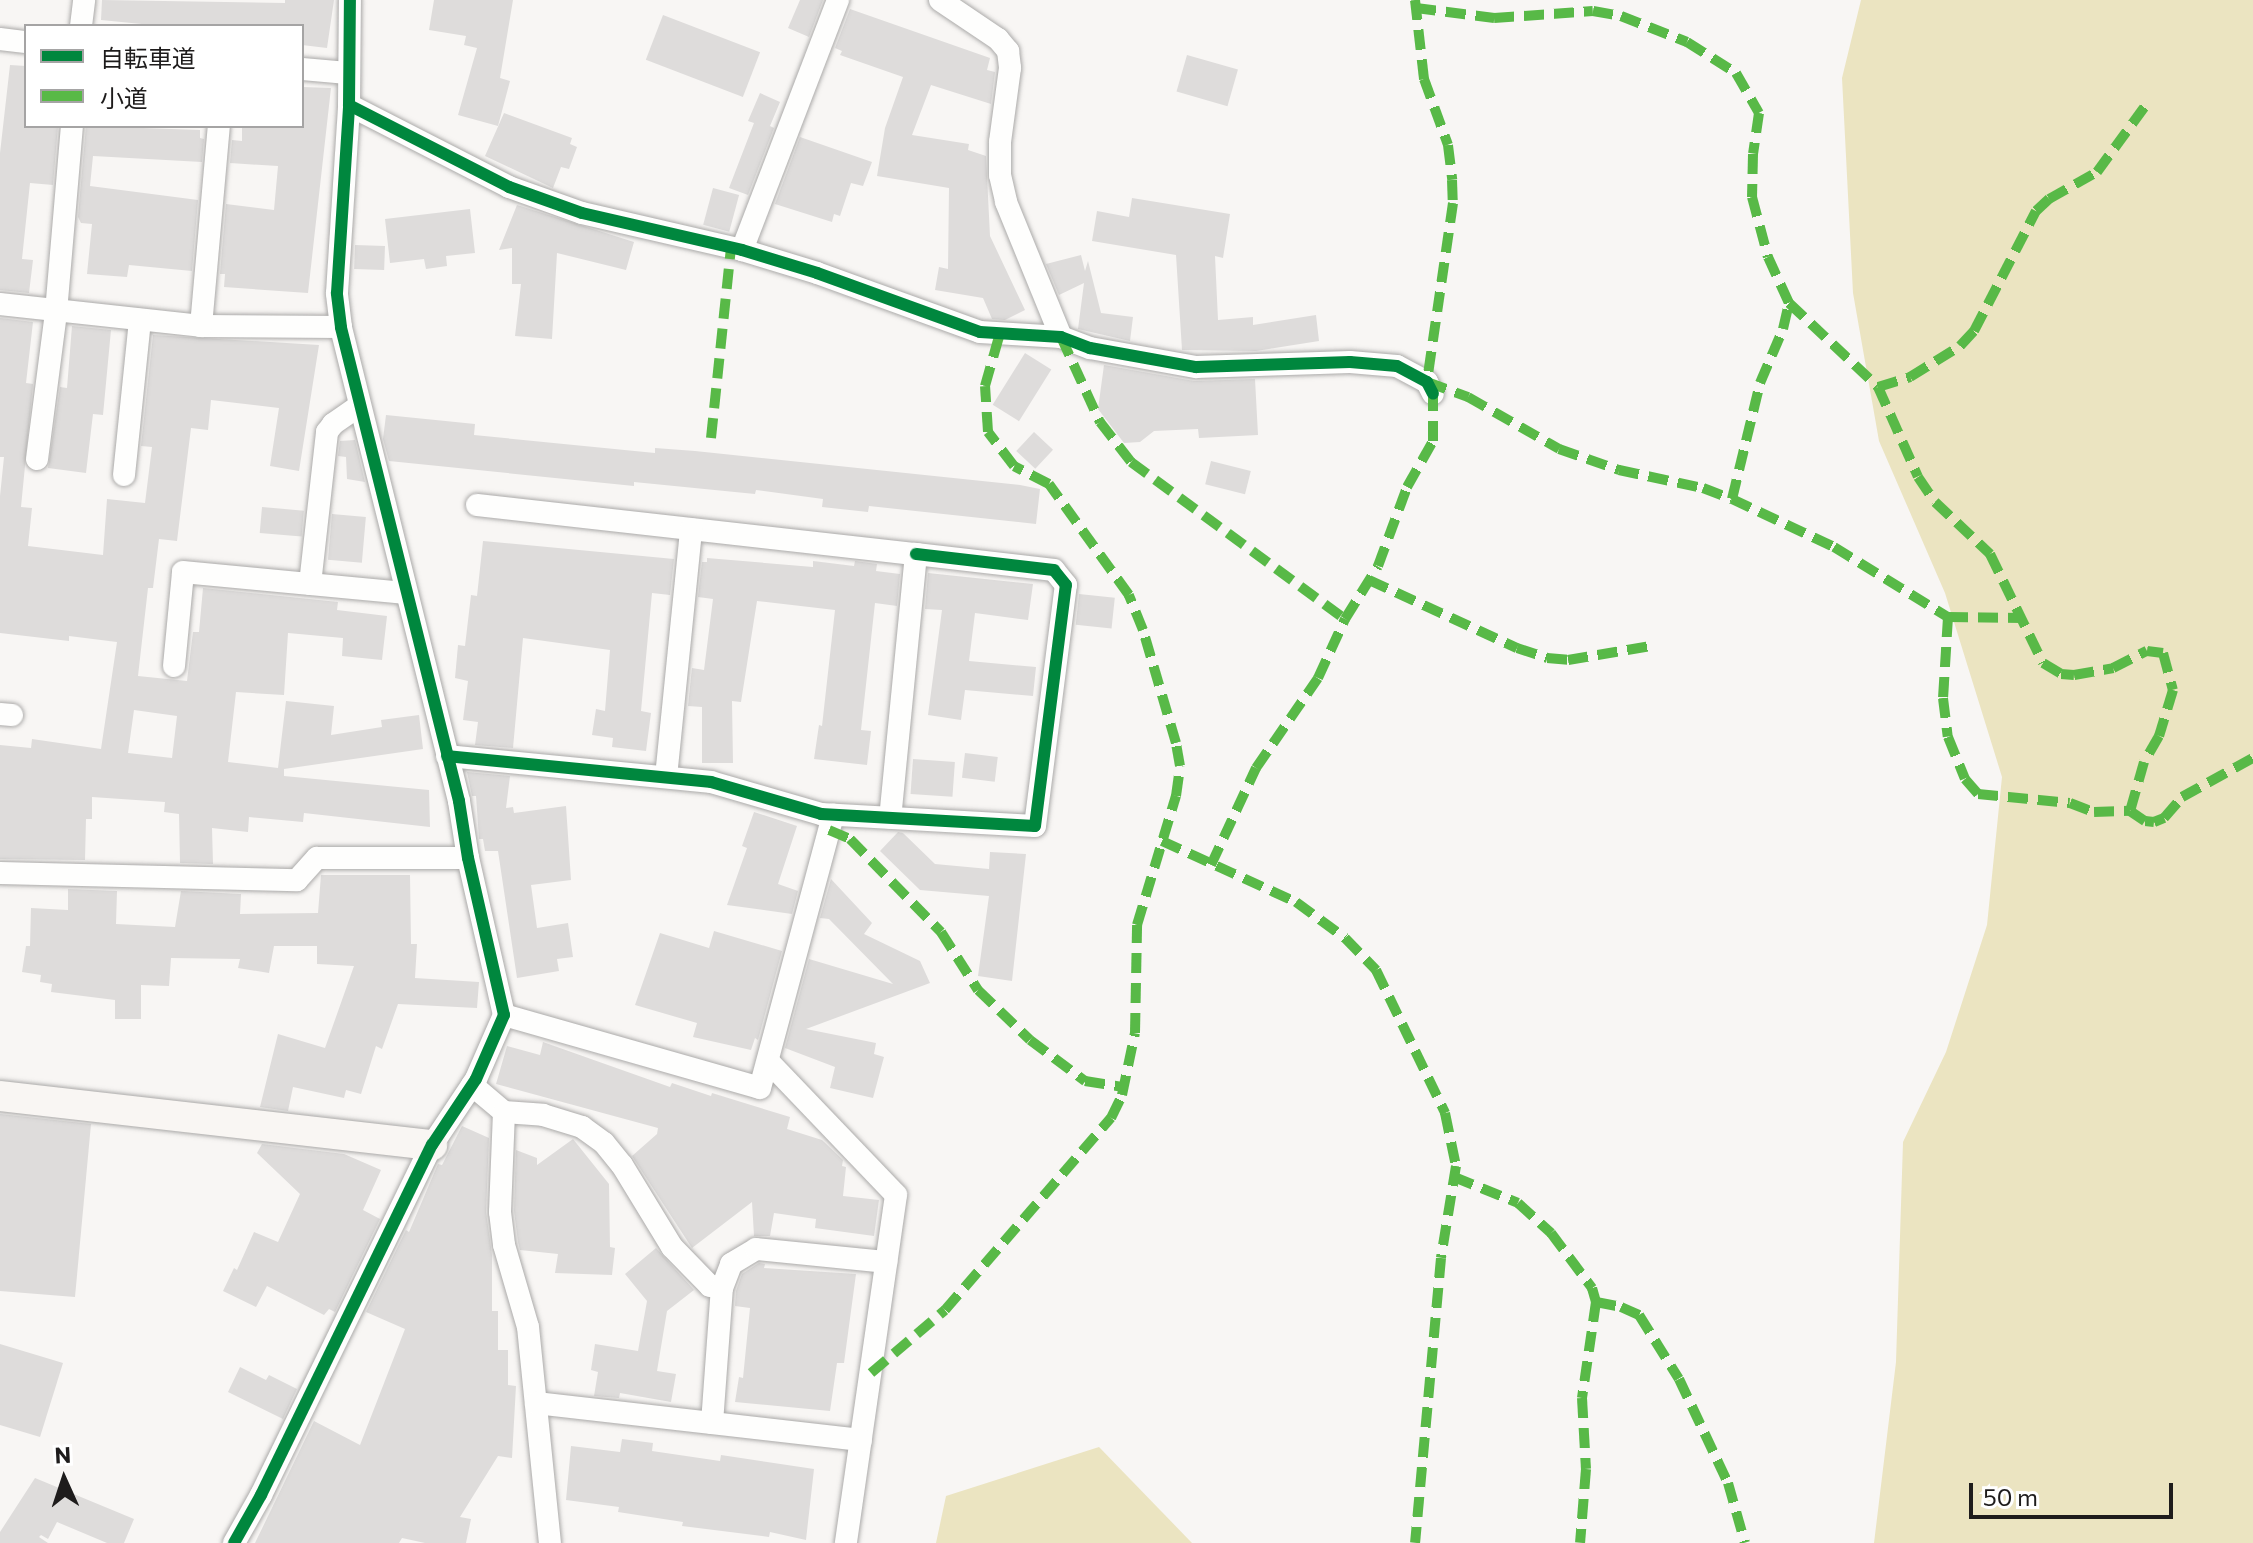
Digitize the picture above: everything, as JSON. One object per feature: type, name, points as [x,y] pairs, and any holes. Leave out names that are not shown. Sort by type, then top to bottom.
[{"type":"street","points":[[81,24],[84,0]]},
{"type":"street","points":[[234,1543],[266,1485],[432,1145],[472,1085],[504,1015],[447,756],[341,327],[337,293],[349,105],[350,0]]},
{"type":"street","points":[[742,250],[838,0]]},
{"type":"street","points":[[940,0],[998,39],[1008,51],[1000,175],[1006,202],[1061,337]]},
{"type":"street","points":[[0,39],[24,42]]},
{"type":"street","points":[[304,69],[348,73]]},
{"type":"street","points":[[349,105],[509,187],[610,221],[742,250],[817,273],[980,332],[1061,337],[1090,348],[1196,367],[1350,362],[1397,366],[1427,382],[1433,394]]},
{"type":"street","points":[[37,459],[56,312],[72,128]]},
{"type":"street","points":[[201,326],[219,128]]},
{"type":"street","points":[[0,304],[201,326],[341,327]]},
{"type":"street","points":[[124,475],[140,320]]},
{"type":"street","points":[[310,584],[327,432],[333,424],[359,406]]},
{"type":"street","points":[[447,756],[711,782],[833,815],[1035,826],[1066,585],[1054,570],[477,505]]},
{"type":"street","points":[[666,777],[691,529]]},
{"type":"street","points":[[890,818],[916,554]]},
{"type":"street","points":[[174,666],[183,572],[406,593]]},
{"type":"street","points":[[504,1015],[760,1088],[833,815]]},
{"type":"street","points":[[0,873],[297,880],[317,858],[468,858]]},
{"type":"street","points":[[768,1061],[896,1195],[846,1543]]},
{"type":"street","points":[[472,1085],[504,1112],[543,1115],[582,1127],[604,1143],[622,1165],[672,1247],[710,1286],[722,1288]]},
{"type":"street","points":[[0,1096],[432,1145]]},
{"type":"street","points":[[504,1112],[500,1212],[504,1245],[528,1327],[550,1543]]},
{"type":"street","points":[[712,1423],[722,1288],[731,1264],[756,1249],[886,1262]]},
{"type":"street","points":[[536,1403],[861,1440]]},
{"type":"shaded area","points":[[1861,0],[2253,0],[2253,1543],[1874,1543],[1896,1362],[1903,1142],[1946,1052],[1987,925],[2002,777],[1945,593],[1879,441],[1853,293],[1842,78]]},
{"type":"shaded area","points":[[1099,1447],[1192,1543],[936,1543],[946,1496]]},
{"type":"building","points":[[102,0],[285,3],[285,0],[334,0],[327,48],[304,45],[304,24],[142,24],[101,20]]},
{"type":"building","points":[[434,0],[513,0],[500,78],[510,81],[498,126],[458,115],[477,48],[464,45],[466,36],[429,30]]},
{"type":"building","points":[[800,0],[823,0],[809,37],[788,28]]},
{"type":"building","points":[[850,9],[990,58],[987,70],[995,72],[991,104],[931,85],[912,135],[969,144],[968,150],[986,156],[990,236],[1025,310],[1005,320],[992,319],[983,298],[935,290],[939,267],[948,269],[949,188],[877,176],[885,128],[903,77],[840,55],[842,51],[835,48]]},
{"type":"building","points":[[663,15],[760,52],[743,97],[646,60]]},
{"type":"building","points":[[1187,55],[1238,70],[1227,106],[1177,92]]},
{"type":"building","points":[[10,65],[24,66],[24,128],[58,128],[53,185],[30,183],[22,259],[33,260],[29,293],[0,290],[0,153]]},
{"type":"building","points":[[304,87],[331,88],[308,293],[224,287],[225,274],[220,274],[226,204],[274,210],[278,166],[230,163],[232,140],[242,141],[242,128],[304,128]]},
{"type":"building","points":[[760,93],[780,102],[770,126],[774,128],[748,195],[729,188],[754,123],[748,121]]},
{"type":"building","points":[[504,113],[572,138],[570,144],[577,147],[569,169],[561,167],[553,188],[485,156]]},
{"type":"building","points":[[86,128],[200,130],[200,138],[204,139],[202,162],[93,156],[90,186],[198,200],[192,271],[129,265],[127,277],[87,274],[92,224],[81,223],[78,217]]},
{"type":"building","points":[[800,137],[872,162],[863,186],[851,183],[840,216],[834,214],[832,222],[775,204]]},
{"type":"building","points":[[713,188],[739,195],[729,232],[703,225]]},
{"type":"building","points":[[1132,198],[1230,214],[1223,258],[1215,256],[1218,320],[1253,317],[1253,325],[1316,315],[1319,341],[1256,351],[1182,350],[1176,255],[1092,241],[1097,211],[1129,217]]},
{"type":"building","points":[[517,205],[634,242],[626,270],[557,253],[552,339],[515,336],[521,284],[512,284],[512,248],[499,250]]},
{"type":"building","points":[[470,209],[475,253],[446,256],[447,266],[426,269],[424,259],[390,263],[385,219]]},
{"type":"building","points":[[355,245],[385,246],[384,270],[354,269]]},
{"type":"building","points":[[1081,255],[1085,271],[1088,261],[1101,313],[1133,317],[1130,341],[1078,329],[1084,283],[1059,295],[1046,264]]},
{"type":"building","points":[[0,318],[33,322],[26,383],[33,384],[21,507],[32,508],[28,546],[103,555],[107,499],[145,503],[152,447],[141,446],[153,335],[319,345],[299,471],[270,466],[279,408],[211,400],[208,430],[191,428],[177,541],[159,539],[153,588],[148,588],[138,676],[187,681],[193,632],[199,632],[203,588],[338,602],[337,610],[387,616],[382,660],[342,656],[343,638],[288,633],[284,695],[236,692],[228,762],[278,768],[286,701],[334,706],[331,735],[382,727],[381,720],[419,715],[423,749],[284,769],[284,776],[429,790],[430,827],[304,813],[303,822],[249,817],[248,832],[212,828],[213,864],[180,863],[179,814],[164,812],[165,802],[92,797],[92,819],[86,819],[85,860],[0,859],[0,745],[31,748],[32,739],[101,749],[117,642],[69,636],[69,641],[0,633],[0,496],[4,457],[0,457]],"holes":[[[134,710],[177,716],[172,758],[128,753]]]},
{"type":"building","points":[[72,326],[111,330],[103,415],[93,414],[86,473],[48,468],[60,387],[67,388]]},
{"type":"building","points":[[1025,353],[1051,369],[1019,421],[993,405]]},
{"type":"building","points":[[1104,365],[1194,381],[1255,379],[1258,435],[1199,438],[1198,429],[1154,431],[1140,442],[1124,443],[1098,409]]},
{"type":"building","points":[[386,415],[475,424],[474,435],[655,453],[655,448],[695,451],[1020,485],[1040,489],[1036,524],[869,506],[868,512],[822,507],[823,499],[756,490],[755,494],[634,482],[634,486],[389,461],[383,439]]},
{"type":"building","points":[[1034,432],[1053,450],[1035,469],[1016,451]]},
{"type":"building","points":[[355,440],[365,482],[347,479],[346,457],[338,456],[340,441]]},
{"type":"building","points":[[1211,461],[1251,471],[1245,494],[1205,484]]},
{"type":"building","points":[[262,507],[304,511],[302,537],[260,533]]},
{"type":"building","points":[[332,514],[366,517],[362,563],[328,560]]},
{"type":"building","points":[[483,541],[674,559],[670,595],[652,593],[641,711],[651,713],[646,751],[612,747],[613,738],[592,735],[596,709],[605,711],[610,650],[523,638],[513,748],[475,745],[478,722],[463,720],[468,681],[455,678],[458,645],[465,646],[471,595],[477,596]]},
{"type":"building","points":[[707,558],[813,567],[813,561],[854,566],[855,561],[877,564],[876,571],[900,574],[897,606],[875,603],[861,730],[871,731],[867,765],[814,759],[819,725],[822,726],[835,610],[757,601],[741,702],[732,701],[733,763],[702,763],[702,707],[688,706],[692,668],[704,670],[713,599],[698,597],[702,562],[707,562]]},
{"type":"building","points":[[928,573],[1033,584],[1028,620],[975,613],[969,661],[1036,667],[1033,696],[965,690],[961,720],[928,715],[942,610],[925,609]]},
{"type":"building","points":[[1079,594],[1115,598],[1112,629],[1076,625]]},
{"type":"building","points":[[965,753],[998,757],[995,782],[962,778]]},
{"type":"building","points":[[913,759],[955,762],[952,797],[911,794]]},
{"type":"building","points":[[467,772],[510,776],[506,808],[513,807],[514,813],[566,806],[571,880],[531,885],[537,928],[568,923],[573,957],[557,959],[559,971],[517,978],[498,851],[485,851],[483,839],[479,839],[476,796],[472,796]]},
{"type":"building","points":[[754,812],[797,826],[778,884],[798,891],[792,914],[727,905],[747,848],[742,846]]},
{"type":"building","points":[[898,832],[903,833],[935,864],[989,869],[990,852],[1026,854],[1012,981],[978,976],[989,896],[920,890],[880,851]]},
{"type":"building","points":[[321,875],[410,875],[411,944],[417,944],[415,978],[479,982],[477,1008],[398,1004],[382,1049],[376,1046],[361,1094],[346,1090],[344,1098],[293,1087],[288,1111],[260,1107],[278,1034],[325,1048],[354,966],[317,964],[317,946],[274,946],[269,973],[238,968],[240,959],[171,958],[169,986],[141,985],[141,1019],[115,1019],[115,1000],[51,992],[52,984],[40,982],[41,975],[22,972],[26,946],[30,946],[31,908],[68,910],[68,889],[117,891],[116,924],[175,927],[181,891],[241,894],[240,914],[318,913]]},
{"type":"building","points":[[831,879],[872,923],[864,934],[920,961],[930,983],[806,1029],[876,1043],[874,1054],[884,1057],[873,1098],[830,1088],[835,1067],[785,1048],[809,959],[893,984],[829,919],[820,918]]},
{"type":"building","points":[[714,931],[782,951],[758,1040],[755,1038],[751,1050],[693,1037],[697,1023],[635,1005],[660,933],[709,948]]},
{"type":"building","points":[[543,1042],[670,1087],[672,1083],[711,1096],[712,1093],[790,1117],[787,1129],[822,1140],[843,1160],[842,1166],[846,1167],[843,1196],[879,1200],[874,1236],[815,1228],[816,1219],[774,1213],[770,1236],[754,1236],[752,1202],[692,1248],[632,1156],[657,1134],[658,1128],[496,1084],[507,1046],[540,1055]]},
{"type":"building","points":[[0,1114],[91,1124],[75,1297],[0,1291]]},
{"type":"building","points":[[462,1126],[489,1138],[486,1212],[492,1255],[492,1311],[498,1311],[498,1350],[508,1350],[508,1385],[516,1386],[512,1458],[498,1456],[460,1517],[471,1519],[466,1543],[425,1543],[402,1538],[399,1543],[255,1543],[314,1421],[360,1445],[405,1329],[366,1312],[406,1230],[409,1232],[438,1164],[442,1165]]},
{"type":"building","points":[[573,1139],[609,1184],[610,1247],[615,1248],[612,1275],[555,1273],[558,1254],[520,1250],[514,1211],[516,1150],[537,1158],[537,1165]]},
{"type":"building","points":[[262,1144],[344,1154],[381,1170],[363,1210],[380,1219],[335,1312],[329,1309],[324,1315],[267,1286],[256,1307],[223,1291],[234,1268],[237,1270],[254,1232],[278,1242],[300,1194],[257,1153]]},
{"type":"building","points":[[656,1248],[694,1290],[667,1311],[657,1371],[676,1374],[671,1402],[620,1393],[619,1398],[594,1396],[598,1372],[591,1370],[595,1344],[638,1351],[647,1301],[625,1274]]},
{"type":"building","points":[[759,1263],[765,1264],[764,1268],[856,1274],[844,1363],[837,1363],[830,1411],[735,1402],[739,1377],[743,1378],[750,1308],[735,1306],[736,1291],[742,1274]]},
{"type":"building","points":[[0,1344],[63,1363],[40,1437],[0,1425]]},
{"type":"building","points":[[240,1367],[266,1380],[269,1375],[297,1389],[283,1419],[228,1392]]},
{"type":"building","points":[[622,1439],[653,1443],[652,1451],[720,1461],[721,1455],[814,1469],[806,1540],[770,1532],[769,1537],[682,1526],[683,1522],[618,1512],[619,1507],[566,1500],[571,1446],[620,1452]]},
{"type":"building","points":[[35,1478],[134,1519],[124,1543],[107,1543],[57,1522],[48,1539],[39,1537],[48,1543],[0,1543],[0,1532]]},
{"type":"marked path","points":[[1415,0],[1424,79],[1448,145],[1453,203],[1427,382],[1468,397],[1559,449],[1619,470],[1703,488],[1732,499],[1834,547],[1948,617],[2022,618]]},
{"type":"marked path","points":[[1416,8],[1494,18],[1593,11],[1621,16],[1687,42],[1736,73],[1759,113],[1753,154],[1752,197],[1768,257],[1789,303],[1878,387],[1918,477],[1935,502],[1990,554],[2043,663],[2061,674],[2074,675],[2113,668],[2147,651],[2163,653],[2173,690],[2159,736],[2144,762],[2130,811]]},
{"type":"marked path","points":[[1878,387],[1910,377],[1960,346],[1974,331],[2036,211],[2049,199],[2097,172],[2148,102]]},
{"type":"marked path","points":[[711,438],[731,248]]},
{"type":"marked path","points":[[1732,499],[1760,383],[1783,329],[1789,303]]},
{"type":"marked path","points":[[871,1373],[945,1310],[1111,1118],[1122,1095],[1135,1033],[1137,925],[1176,796],[1180,766],[1143,630],[1129,595],[1049,484],[1014,466],[988,432],[985,386],[1000,333]]},
{"type":"marked path","points":[[1061,337],[1100,422],[1131,462],[1345,619]]},
{"type":"marked path","points":[[1211,865],[1256,768],[1318,678],[1345,619],[1378,566],[1407,487],[1433,441],[1433,394]]},
{"type":"marked path","points":[[1369,580],[1517,648],[1547,658],[1568,660],[1651,646]]},
{"type":"marked path","points":[[1948,617],[1943,698],[1948,737],[1965,779],[1978,794],[2070,803],[2094,812],[2130,811],[2145,821],[2154,822],[2164,818],[2182,797],[2253,758]]},
{"type":"marked path","points":[[829,830],[850,839],[941,932],[978,990],[1030,1040],[1085,1081],[1121,1087]]},
{"type":"marked path","points":[[1162,841],[1296,902],[1345,938],[1376,970],[1445,1113],[1456,1166],[1441,1258],[1415,1543]]},
{"type":"marked path","points":[[1454,1177],[1518,1203],[1551,1233],[1592,1288],[1596,1302],[1582,1398],[1586,1469],[1580,1543]]},
{"type":"marked path","points":[[1596,1302],[1621,1307],[1639,1315],[1679,1379],[1728,1483],[1745,1543]]},
{"type":"cycle path","points":[[234,1543],[261,1495],[432,1145],[476,1079],[504,1015],[468,858],[459,801],[341,327],[337,293],[349,105],[350,0]]},
{"type":"cycle path","points":[[349,105],[509,187],[582,213],[742,250],[817,273],[980,332],[1061,337],[1090,348],[1196,367],[1350,362],[1397,366],[1427,382],[1433,394]]},
{"type":"cycle path","points":[[447,756],[711,782],[821,814],[1035,826],[1066,585],[1054,570],[916,554]]}]
